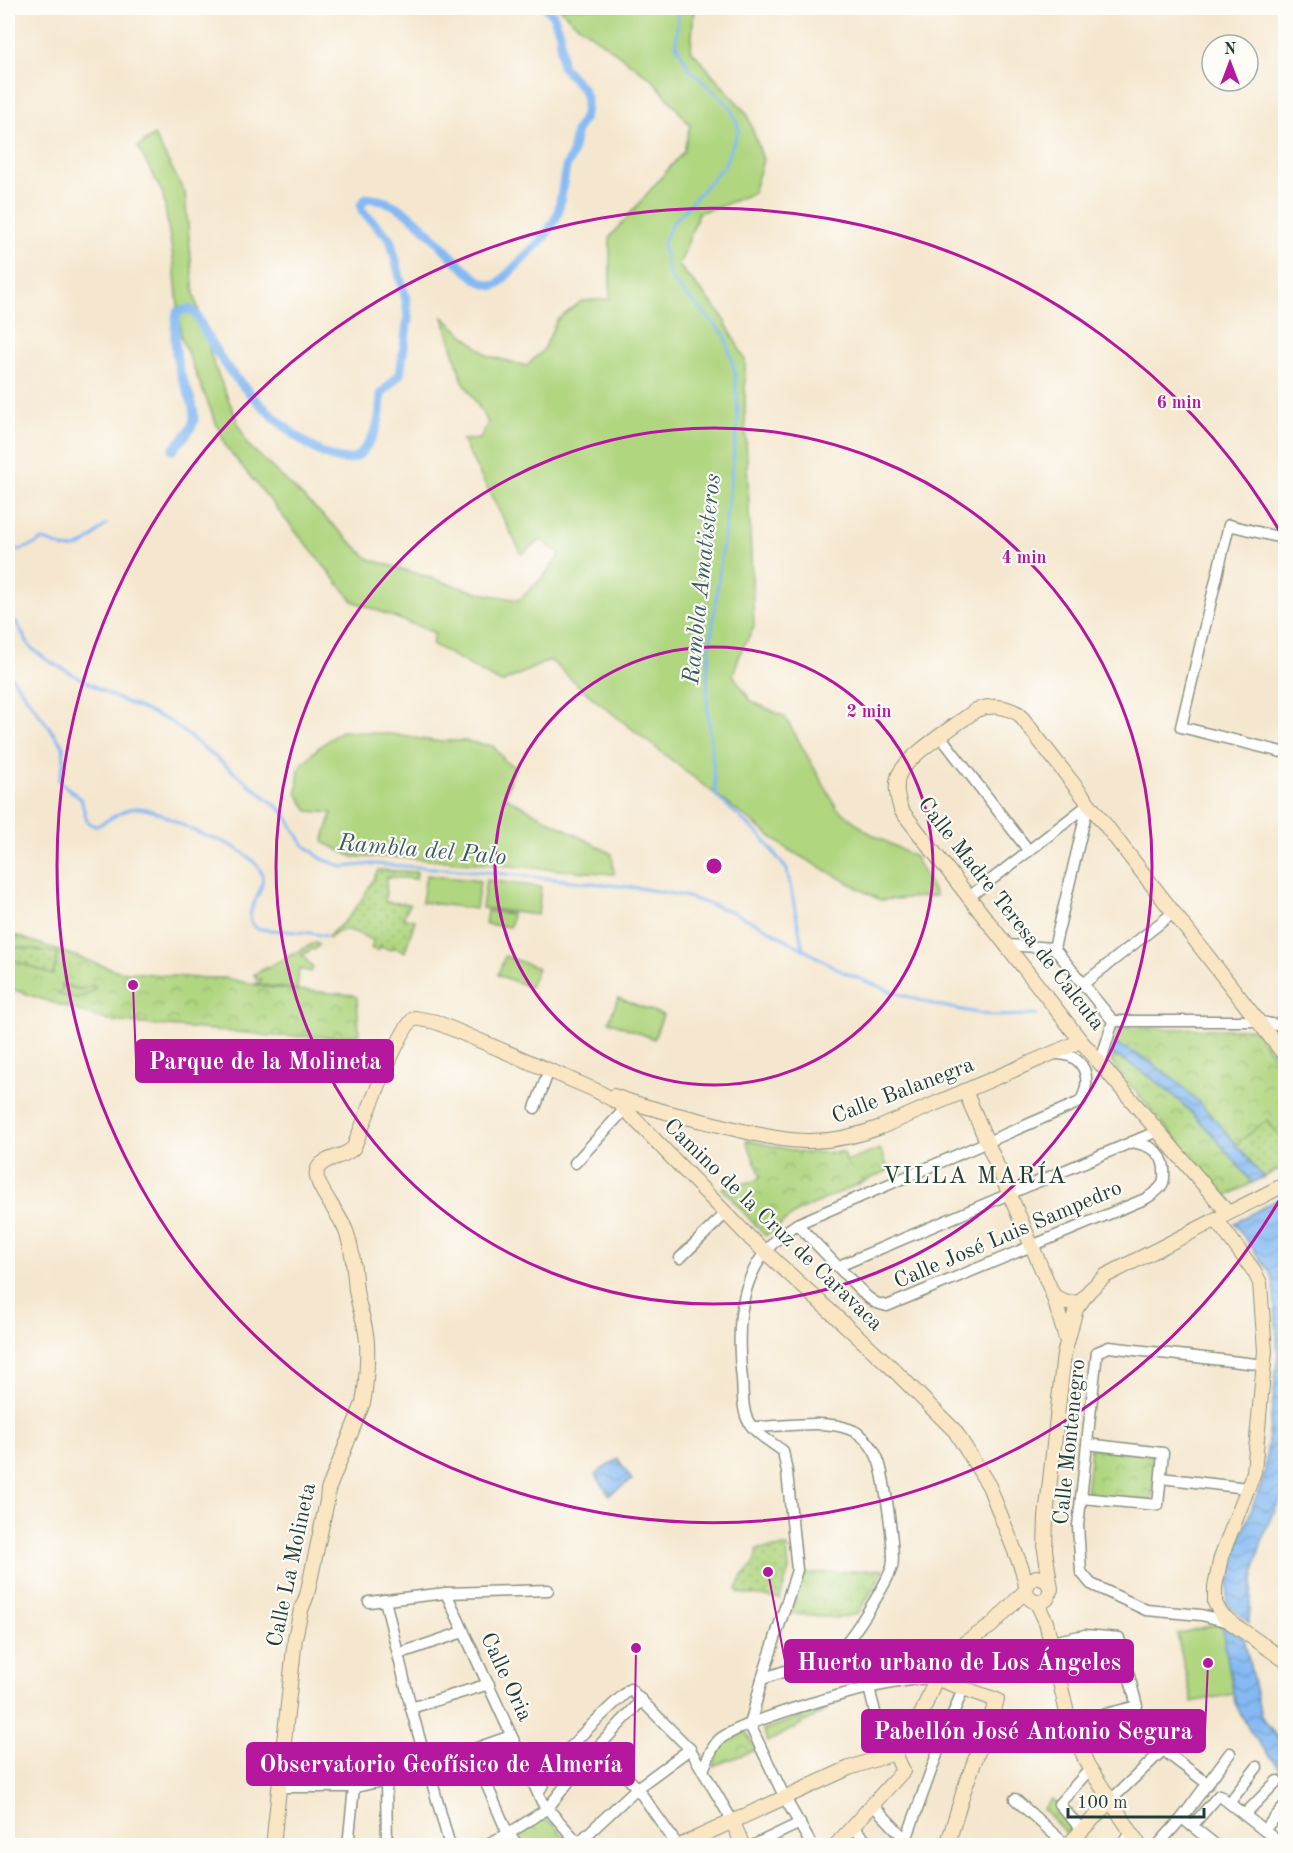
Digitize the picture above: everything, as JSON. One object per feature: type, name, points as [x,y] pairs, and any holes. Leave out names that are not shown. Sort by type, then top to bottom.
[{"type":"street","points":[[1286,539],[1229,525],[1181,727],[1286,753]]},
{"type":"street","name":"Calle Madre Teresa de Calcuta","points":[[1214,1598],[1221,1557],[1254,1468],[1265,1365],[1264,1317],[1260,1283],[1222,1216],[1158,1131],[1081,1041],[901,810],[896,794],[898,779],[909,760],[976,710],[987,706],[1009,708],[1019,714],[1286,1058]]},
{"type":"street","points":[[941,737],[1029,851]]},
{"type":"street","points":[[969,897],[1088,805]]},
{"type":"street","points":[[1054,948],[1088,805]]},
{"type":"street","points":[[1083,984],[1173,913]]},
{"type":"street","points":[[1007,945],[1054,948],[1113,1021]]},
{"type":"street","name":"Camino de la Cruz de Caravaca","points":[[411,1020],[415,1018],[436,1022],[596,1090],[619,1103],[661,1149],[765,1252],[889,1365],[955,1431],[990,1486],[1021,1566],[1037,1590],[1071,1723],[1090,1769],[1136,1839]]},
{"type":"street","name":"Calle La Molineta","points":[[273,1845],[295,1638],[307,1594],[328,1490],[363,1403],[365,1389],[367,1337],[350,1246],[341,1219],[317,1183],[316,1172],[324,1162],[346,1155],[354,1147],[386,1071],[411,1020]]},
{"type":"street","points":[[1113,1021],[1257,1021],[1286,1027]]},
{"type":"street","points":[[1100,1064],[1113,1021]]},
{"type":"street","name":"Calle Balanegra","points":[[596,1090],[664,1112],[778,1140],[819,1142],[857,1135],[1081,1041]]},
{"type":"street","points":[[812,1845],[785,1798],[750,1725],[762,1678],[797,1570],[783,1450],[753,1427],[746,1418],[738,1327],[745,1291],[765,1252],[785,1232],[797,1224],[1080,1102],[1087,1086],[1085,1070],[1072,1057],[1063,1053],[1051,1054]]},
{"type":"street","points":[[535,1108],[549,1070]]},
{"type":"street","points":[[965,1091],[1053,1295],[1066,1341]]},
{"type":"street","points":[[575,1162],[625,1109]]},
{"type":"street","points":[[661,1149],[653,1137],[650,1124],[656,1116],[664,1112]]},
{"type":"street","points":[[839,1266],[1158,1131]]},
{"type":"street","name":"Calle José Luis Sampedro","points":[[797,1224],[866,1296],[876,1303],[887,1306],[1145,1199],[1157,1191],[1164,1182],[1164,1163],[1152,1147],[1132,1142]]},
{"type":"street","points":[[598,1747],[637,1788],[678,1845],[849,1768],[891,1755],[922,1713],[941,1665],[952,1651],[991,1626],[1014,1603],[1037,1590],[1046,1550],[1046,1517],[1066,1341],[1081,1302],[1105,1276],[1285,1185]]},
{"type":"street","points":[[680,1258],[726,1213]]},
{"type":"street","points":[[1053,1295],[1066,1303],[1073,1319]]},
{"type":"street","points":[[1066,1303],[1081,1302]]},
{"type":"street","name":"Calle Montenegro","points":[[1229,1622],[1201,1616],[1146,1610],[1091,1584],[1082,1572],[1078,1526],[1097,1352],[1109,1347],[1265,1365]]},
{"type":"street","points":[[753,1427],[833,1424],[851,1429],[864,1438],[880,1463],[894,1554],[889,1574],[844,1645],[834,1654],[762,1678]]},
{"type":"street","points":[[1081,1498],[1158,1505],[1161,1478],[1163,1453],[1087,1444]]},
{"type":"street","points":[[1161,1478],[1247,1488]]},
{"type":"street","points":[[1021,1566],[1036,1561],[1046,1550]]},
{"type":"street","points":[[369,1602],[447,1593],[548,1590]]},
{"type":"street","name":"Calle Oria","points":[[447,1593],[538,1793],[547,1809],[578,1844]]},
{"type":"street","points":[[1201,1616],[1214,1598]]},
{"type":"street","points":[[1214,1598],[1216,1607],[1229,1622],[1286,1661]]},
{"type":"street","points":[[385,1600],[411,1708],[450,1845]]},
{"type":"street","points":[[398,1654],[463,1632]]},
{"type":"street","points":[[1051,1642],[1085,1635],[1119,1638],[1137,1706],[1071,1723]]},
{"type":"street","points":[[703,1771],[716,1743],[750,1725],[869,1688],[926,1677],[937,1678],[997,1700],[964,1790],[947,1845]]},
{"type":"street","points":[[411,1708],[489,1684]]},
{"type":"street","points":[[835,1845],[903,1771],[891,1755],[869,1688]]},
{"type":"street","points":[[538,1793],[574,1741],[630,1689],[690,1749],[733,1822],[743,1845]]},
{"type":"street","points":[[872,1804],[909,1842],[940,1746],[963,1689]]},
{"type":"street","points":[[483,1845],[508,1834],[547,1809],[557,1794],[642,1700]]},
{"type":"street","points":[[278,1787],[354,1787],[386,1780],[511,1736]]},
{"type":"street","points":[[578,1844],[637,1788],[690,1749]]},
{"type":"street","points":[[1074,1841],[1110,1801],[1163,1750],[1208,1785]]},
{"type":"street","points":[[472,1751],[508,1834],[519,1845]]},
{"type":"street","points":[[1157,1845],[1182,1818],[1230,1753]]},
{"type":"street","points":[[1230,1802],[1257,1767]]},
{"type":"street","points":[[1074,1841],[1059,1804],[1090,1769]]},
{"type":"street","points":[[386,1780],[387,1845]]},
{"type":"street","points":[[1244,1815],[1277,1781]]},
{"type":"street","points":[[348,1845],[354,1787]]},
{"type":"street","points":[[1192,1826],[1219,1794],[1275,1839],[1270,1845]]},
{"type":"street","points":[[1015,1799],[1074,1841]]},
{"type":"street","points":[[1264,1830],[1286,1805]]},
{"type":"street","points":[[1182,1818],[1216,1845]]},
{"type":"street","points":[[752,1845],[800,1823]]},
{"type":"street","points":[[852,1826],[871,1845]]},
{"type":"street","points":[[1119,1845],[1136,1839]]},
{"type":"green space","points":[[559,8],[694,8],[691,50],[747,114],[763,160],[753,193],[719,207],[699,212],[679,266],[721,314],[745,360],[745,414],[754,627],[740,653],[733,675],[751,701],[785,717],[837,808],[868,832],[915,857],[936,896],[880,900],[789,850],[588,694],[550,660],[501,683],[432,644],[435,633],[353,601],[226,447],[181,337],[174,264],[163,194],[138,147],[154,135],[185,193],[194,294],[214,365],[247,444],[369,559],[479,593],[519,600],[544,576],[561,554],[540,540],[522,554],[462,440],[480,439],[488,422],[462,379],[443,317],[488,356],[527,366],[544,349],[557,320],[582,301],[610,299],[610,237],[684,151],[690,125],[653,80],[574,22]]},
{"type":"green space","points":[[341,731],[390,734],[433,741],[464,741],[493,746],[505,761],[515,767],[505,797],[612,854],[614,874],[395,857],[353,857],[323,842],[332,813],[308,811],[297,793],[299,767],[318,748]]},
{"type":"green space","points":[[378,870],[417,872],[416,879],[387,877],[385,902],[410,904],[403,918],[415,920],[405,952],[393,947],[391,950],[380,947],[378,951],[371,948],[372,940],[351,931],[340,931],[330,938],[327,936],[344,922],[357,906]]},
{"type":"green space","points":[[426,875],[480,881],[476,909],[422,902]]},
{"type":"green space","points":[[486,880],[541,887],[538,915],[482,908]]},
{"type":"green space","points":[[487,911],[512,914],[510,927],[485,924]]},
{"type":"green space","points":[[8,933],[118,971],[196,978],[225,978],[265,987],[353,995],[357,998],[359,1034],[340,1037],[267,1036],[109,1021],[8,988]]},
{"type":"green space","points":[[316,942],[319,945],[314,950],[302,955],[313,968],[311,972],[299,969],[297,990],[256,984],[260,983],[261,979],[256,980],[256,975],[253,975]]},
{"type":"green space","points":[[18,947],[58,953],[53,975],[8,958],[8,948]]},
{"type":"green space","points":[[505,956],[538,968],[530,987],[498,975]]},
{"type":"green space","points":[[61,984],[77,989],[92,985],[96,987],[83,997],[73,998],[58,994],[63,989]]},
{"type":"green space","points":[[618,998],[663,1015],[654,1039],[609,1021]]},
{"type":"green space","points":[[1119,1028],[1253,1029],[1285,1070],[1285,1166],[1225,1197],[1111,1062]]},
{"type":"green space","points":[[1267,1120],[1285,1143],[1285,1166],[1263,1177],[1236,1144]]},
{"type":"green space","points":[[746,1140],[804,1153],[843,1152],[846,1162],[880,1149],[889,1170],[799,1211],[765,1236],[722,1188],[755,1181],[761,1176]]},
{"type":"green space","points":[[1091,1448],[1156,1455],[1152,1501],[1086,1495]]},
{"type":"green space","points":[[787,1547],[789,1569],[780,1599],[739,1593],[738,1584],[753,1563],[757,1549]]},
{"type":"green space","points":[[885,1569],[858,1613],[840,1618],[792,1614],[801,1574]]},
{"type":"green space","points":[[1221,1623],[1239,1693],[1192,1702],[1177,1634]]},
{"type":"green space","points":[[823,1709],[827,1710],[768,1742],[763,1730]]},
{"type":"green space","points":[[744,1727],[755,1750],[713,1766],[720,1746]]},
{"type":"green space","points":[[1052,1799],[1080,1829],[1071,1839],[1043,1809]]},
{"type":"green space","points":[[542,1819],[553,1824],[571,1845],[519,1845],[513,1835]]},
{"type":"water","points":[[1115,1044],[1159,1068],[1179,1084],[1215,1119],[1263,1177],[1252,1183],[1206,1128],[1172,1094],[1153,1079],[1112,1054]]},
{"type":"water","points":[[1285,1195],[1285,1494],[1269,1523],[1258,1555],[1249,1623],[1226,1603],[1232,1560],[1264,1476],[1278,1355],[1273,1280],[1234,1223]]},
{"type":"water","points":[[618,1459],[632,1480],[609,1495],[595,1474]]},
{"type":"water","points":[[1222,1627],[1244,1638],[1261,1716],[1285,1748],[1285,1775],[1251,1733],[1235,1703]]},
{"type":"waterway","points":[[173,450],[189,431],[194,417],[176,354],[175,336],[177,312],[189,309],[195,313],[216,351],[231,372],[253,397],[285,427],[319,451],[336,458],[350,459],[358,456],[363,450],[377,426],[381,394],[400,374],[408,318],[406,300],[390,239],[362,211],[361,205],[366,198],[396,206],[421,225],[472,276],[494,286],[545,236],[558,214],[566,167],[572,155],[576,131],[584,118],[586,108],[586,97],[582,88],[562,66],[560,33],[553,15],[546,8]]},
{"type":"waterway","name":"Rambla Amatisteros","points":[[681,8],[678,14],[676,44],[690,70],[730,106],[739,129],[724,166],[672,224],[663,245],[670,278],[725,335],[735,373],[738,420],[708,664],[707,703],[716,796],[762,837],[787,870],[803,949],[843,972],[893,992],[936,1005],[993,1016],[1037,1015]]},
{"type":"waterway","points":[[8,551],[26,548],[42,540],[71,549],[83,545],[106,524]]},
{"type":"waterway","name":"Rambla del Palo","points":[[8,617],[16,622],[30,647],[47,660],[114,697],[170,721],[284,812],[303,844],[322,859],[344,867],[373,864],[476,871],[639,888],[684,896],[730,911],[803,949]]},
{"type":"waterway","points":[[8,672],[63,746],[64,762],[59,781],[81,799],[88,822],[98,826],[124,811],[144,809],[228,844],[252,860],[259,867],[262,875],[260,889],[251,911],[252,924],[258,929],[325,936]]},
{"type":"place","name":"Parque de la Molineta","points":[[133,985]]},
{"type":"place","name":"Huerto urbano de Los Ángeles","points":[[768,1572]]},
{"type":"place","name":"Observatorio Geofísico de Almería","points":[[636,1648]]},
{"type":"place","name":"Pabellón José Antonio Segura","points":[[1208,1663]]},
{"type":"district","name":"VILLA MARÍA","points":[[975,1177]]}]
